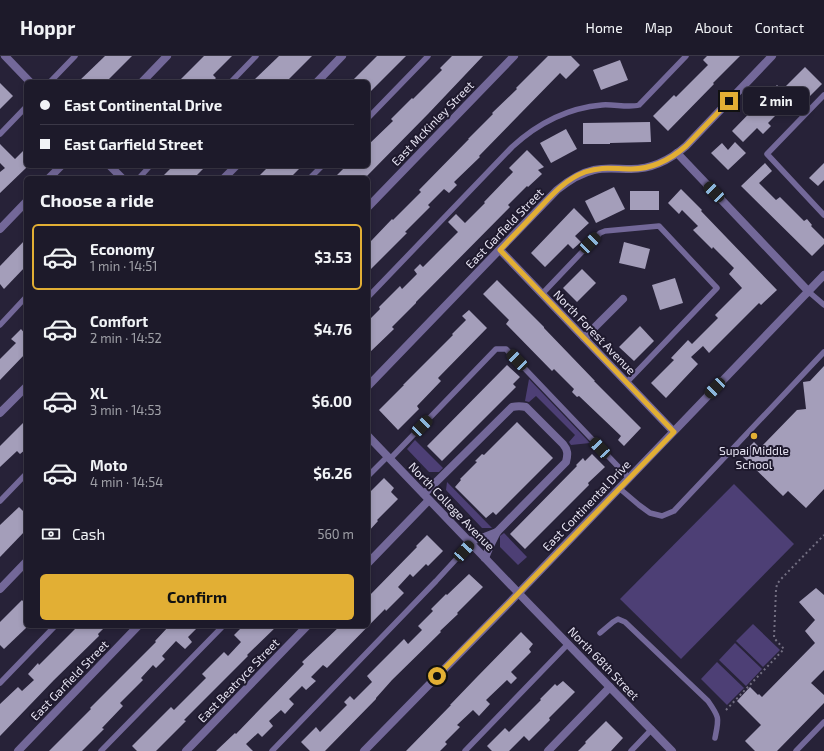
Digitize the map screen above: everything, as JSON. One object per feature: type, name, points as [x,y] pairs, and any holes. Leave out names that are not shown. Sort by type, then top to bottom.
[{"type":"street","points":[[5,56],[28,80]]},
{"type":"street","points":[[144,80],[167,56]]},
{"type":"street","points":[[319,80],[342,56]]},
{"type":"street","name":"East McKinley Street","points":[[370,205],[514,56]]},
{"type":"street","name":"East Garfield Street","points":[[370,384],[557,190],[578,175],[604,168],[630,169],[648,167],[664,161],[677,153],[686,146],[772,56]]},
{"type":"street","points":[[677,153],[808,292]]},
{"type":"street","points":[[51,176],[59,168]]},
{"type":"street","points":[[112,168],[120,176]]},
{"type":"street","points":[[226,176],[234,168]]},
{"type":"street","points":[[0,229],[24,204]]},
{"type":"street","name":"North Forest Avenue","points":[[500,250],[674,432]]},
{"type":"street","name":"East Continental Drive","points":[[364,751],[674,432],[824,275]]},
{"type":"street","points":[[584,338],[623,299]]},
{"type":"street","points":[[0,414],[24,388]]},
{"type":"street","points":[[370,561],[508,410],[517,406],[526,407],[566,448],[568,452],[566,462],[497,532],[485,558]]},
{"type":"street","name":"North College Avenue","points":[[370,438],[518,593]]},
{"type":"street","points":[[470,542],[497,532]]},
{"type":"street","points":[[0,589],[24,564]]},
{"type":"street","name":"North 68th Street","points":[[518,593],[672,751]]},
{"type":"street","name":"East Garfield Street","points":[[18,751],[136,628]]},
{"type":"street","name":"East Beatryce Street","points":[[186,751],[305,628]]},
{"type":"street","points":[[548,751],[610,687]]},
{"type":"lane","points":[[52,80],[75,56]]},
{"type":"lane","points":[[233,80],[256,56]]},
{"type":"lane","points":[[370,116],[428,56]]},
{"type":"lane","points":[[370,295],[507,153],[531,131],[551,119],[576,110],[603,105],[633,106],[639,104],[686,56]]},
{"type":"lane","points":[[824,95],[767,154],[824,215]]},
{"type":"lane","points":[[0,134],[24,109]]},
{"type":"lane","points":[[141,176],[148,168]]},
{"type":"lane","points":[[312,176],[320,168]]},
{"type":"lane","points":[[542,294],[600,232],[659,226],[717,288],[627,382]]},
{"type":"lane","points":[[808,292],[824,305]]},
{"type":"lane","points":[[0,325],[24,299]]},
{"type":"lane","points":[[370,474],[389,458],[496,349],[506,349],[629,478]]},
{"type":"lane","points":[[619,488],[650,513],[662,516],[674,511],[824,352]]},
{"type":"lane","points":[[0,501],[24,476]]},
{"type":"lane","points":[[272,751],[436,581],[470,542]]},
{"type":"lane","points":[[600,633],[618,619],[625,622],[708,701],[719,720],[715,738]]},
{"type":"lane","points":[[0,683],[53,628]]},
{"type":"lane","points":[[101,751],[221,628]]},
{"type":"lane","points":[[465,751],[568,644]]},
{"type":"lane","points":[[796,751],[824,722]]},
{"type":"lane","points":[[632,751],[652,730]]},
{"type":"path","points":[[726,710],[784,649],[774,638],[777,584],[824,535]]},
{"type":"shaded area","points":[[529,379],[590,443],[571,445],[569,442],[575,435],[536,396],[529,402],[525,401]]},
{"type":"shaded area","points":[[415,440],[443,468],[439,472],[429,472],[407,449]]},
{"type":"shaded area","points":[[447,482],[492,528],[482,528],[446,490]]},
{"type":"shaded area","points":[[734,484],[794,544],[681,659],[620,599]]},
{"type":"shaded area","points":[[504,533],[527,557],[518,565],[500,547],[500,536]]},
{"type":"shaded area","points":[[753,624],[780,650],[763,667],[736,641]]},
{"type":"shaded area","points":[[735,643],[762,669],[746,686],[719,660]]},
{"type":"shaded area","points":[[717,662],[744,688],[727,705],[701,679]]},
{"type":"building","points":[[105,56],[132,56],[108,80],[80,80]]},
{"type":"building","points":[[204,56],[232,56],[213,75],[216,78],[214,80],[180,80]]},
{"type":"building","points":[[279,56],[312,56],[288,80],[254,80]]},
{"type":"building","points":[[377,56],[406,56],[370,92],[370,80],[353,80]]},
{"type":"building","points":[[452,56],[483,56],[367,176],[336,176],[344,168],[370,168],[370,143],[393,121],[391,119],[442,70],[440,68]]},
{"type":"building","points":[[548,56],[571,56],[580,65],[566,79],[560,73],[479,156],[480,157],[454,182],[457,185],[449,193],[444,189],[428,205],[430,207],[405,232],[407,233],[370,270],[370,242],[421,192],[419,190],[493,114],[492,113],[517,89],[516,88]]},
{"type":"building","points":[[707,56],[740,56],[668,131],[653,116],[674,95],[676,97],[708,65],[703,60]]},
{"type":"building","points":[[620,60],[628,80],[601,90],[593,70]]},
{"type":"building","points":[[805,67],[822,84],[804,102],[797,94],[768,123],[771,126],[763,134],[757,128],[743,142],[732,131],[777,85],[782,90]]},
{"type":"building","points":[[0,83],[13,96],[0,109]]},
{"type":"building","points":[[650,122],[651,142],[583,144],[583,123]]},
{"type":"building","points":[[566,129],[577,149],[551,163],[540,143]]},
{"type":"building","points":[[735,142],[746,153],[728,170],[711,153],[722,143],[728,150]]},
{"type":"building","points":[[0,144],[15,159],[24,150],[24,168],[26,168],[0,193],[0,172],[5,168],[0,163]]},
{"type":"building","points":[[527,150],[544,167],[538,170],[542,174],[528,187],[527,186],[508,205],[510,207],[416,302],[392,327],[394,329],[370,352],[370,319],[380,309],[379,307],[400,286],[402,289],[417,274],[414,270],[420,264],[423,267],[458,232],[448,222],[456,214],[465,223],[513,172],[509,168]]},
{"type":"building","points":[[765,163],[772,171],[759,183],[776,200],[780,197],[804,221],[807,219],[812,225],[811,226],[824,239],[824,244],[812,256],[741,186]]},
{"type":"building","points":[[824,163],[824,180],[818,186],[809,178]]},
{"type":"building","points":[[171,168],[204,168],[196,176],[163,176]]},
{"type":"building","points":[[267,168],[300,168],[292,176],[259,176]]},
{"type":"building","points":[[614,187],[625,209],[596,223],[585,201]]},
{"type":"building","points":[[681,189],[777,290],[761,305],[759,303],[709,353],[703,346],[691,357],[698,364],[666,398],[651,383],[674,360],[671,358],[688,340],[692,344],[718,318],[715,315],[742,288],[729,274],[734,268],[693,230],[698,226],[682,210],[679,214],[668,203]]},
{"type":"building","points":[[630,191],[659,191],[659,210],[630,210]]},
{"type":"building","points":[[574,208],[589,223],[575,236],[581,242],[573,249],[568,244],[545,267],[531,253]]},
{"type":"building","points":[[24,241],[24,268],[4,289],[0,284],[0,266]]},
{"type":"building","points":[[624,242],[650,249],[645,269],[619,263]]},
{"type":"building","points":[[582,269],[596,283],[577,302],[563,288]]},
{"type":"building","points":[[675,278],[683,303],[660,310],[652,285]]},
{"type":"building","points":[[497,280],[641,428],[624,446],[618,440],[621,436],[579,396],[577,397],[572,392],[574,389],[554,369],[552,371],[506,324],[509,320],[483,294]]},
{"type":"building","points":[[469,310],[487,328],[438,378],[441,381],[417,406],[419,409],[398,430],[379,410],[453,335],[452,334],[466,320],[462,316]]},
{"type":"building","points":[[640,326],[654,341],[634,361],[619,347]]},
{"type":"building","points":[[21,329],[24,333],[24,355],[0,380],[0,359],[16,343],[11,339]]},
{"type":"building","points":[[507,365],[520,377],[513,384],[516,387],[442,461],[427,446]]},
{"type":"building","points":[[824,366],[824,489],[806,508],[788,491],[783,496],[741,455],[754,442],[760,448],[797,410],[806,409],[803,382],[810,381]]},
{"type":"building","points":[[24,422],[24,451],[20,454],[17,451],[0,467],[0,446]]},
{"type":"building","points":[[517,422],[553,458],[496,515],[493,512],[486,518],[455,487],[461,480],[460,479],[477,462],[475,461],[482,454],[484,455]]},
{"type":"building","points":[[592,454],[605,467],[525,549],[510,534],[577,466],[576,465],[583,458],[585,461]]},
{"type":"building","points":[[384,478],[394,488],[391,492],[398,499],[377,520],[378,521],[370,530],[370,492]]},
{"type":"building","points":[[19,507],[24,512],[24,532],[0,557],[0,525]]},
{"type":"building","points":[[427,535],[443,551],[428,566],[426,564],[413,577],[410,574],[398,587],[404,593],[370,624],[370,595],[417,547],[416,546]]},
{"type":"building","points":[[469,574],[483,587],[325,751],[310,751],[301,742],[316,727],[320,732],[347,705],[344,702],[350,696],[354,700],[372,682],[367,676],[404,639],[408,644],[422,630],[418,626],[433,611],[431,609]]},
{"type":"building","points":[[816,588],[824,595],[824,670],[811,683],[824,695],[824,703],[777,751],[755,751],[745,741],[761,725],[737,701],[750,687],[762,697],[815,643],[805,631],[815,620],[799,602]]},
{"type":"building","points":[[22,600],[24,602],[24,628],[26,628],[4,649],[0,645],[0,622]]},
{"type":"building","points":[[76,628],[104,628],[98,634],[99,636],[0,736],[0,704],[18,687],[22,691],[34,680],[28,674],[38,663],[39,665]]},
{"type":"building","points":[[167,628],[197,628],[188,637],[192,642],[185,649],[176,641],[162,656],[165,659],[156,668],[153,665],[141,678],[143,680],[120,703],[123,706],[102,728],[104,729],[82,751],[49,751],[156,642],[155,641]]},
{"type":"building","points":[[241,628],[275,628],[184,720],[186,721],[156,751],[137,751],[132,746],[171,707],[174,710],[206,678],[202,674],[224,652],[228,656],[241,642],[234,635]]},
{"type":"building","points":[[338,628],[366,628],[327,668],[323,665],[311,677],[316,681],[306,690],[302,686],[289,699],[294,704],[285,714],[281,710],[269,721],[273,726],[262,737],[258,733],[246,744],[253,751],[216,751],[235,733],[236,734],[304,664],[302,662]]},
{"type":"building","points":[[521,632],[533,644],[529,649],[531,652],[511,672],[517,678],[511,684],[507,680],[486,700],[490,704],[479,716],[473,710],[457,725],[460,727],[445,742],[447,744],[440,751],[406,751],[476,678]]},
{"type":"building","points":[[563,681],[575,692],[529,741],[524,736],[509,751],[492,751],[487,746],[505,728],[509,732],[555,684],[557,686]]},
{"type":"building","points":[[606,721],[623,738],[611,751],[578,751],[586,743],[585,742]]},
{"type":"place","name":"Supai Middle School","points":[[754,436]]},
{"type":"route","points":[[437,676],[674,432],[500,250],[563,184],[578,175],[595,169],[630,169],[648,167],[664,161],[672,157],[686,146],[729,101]]}]
